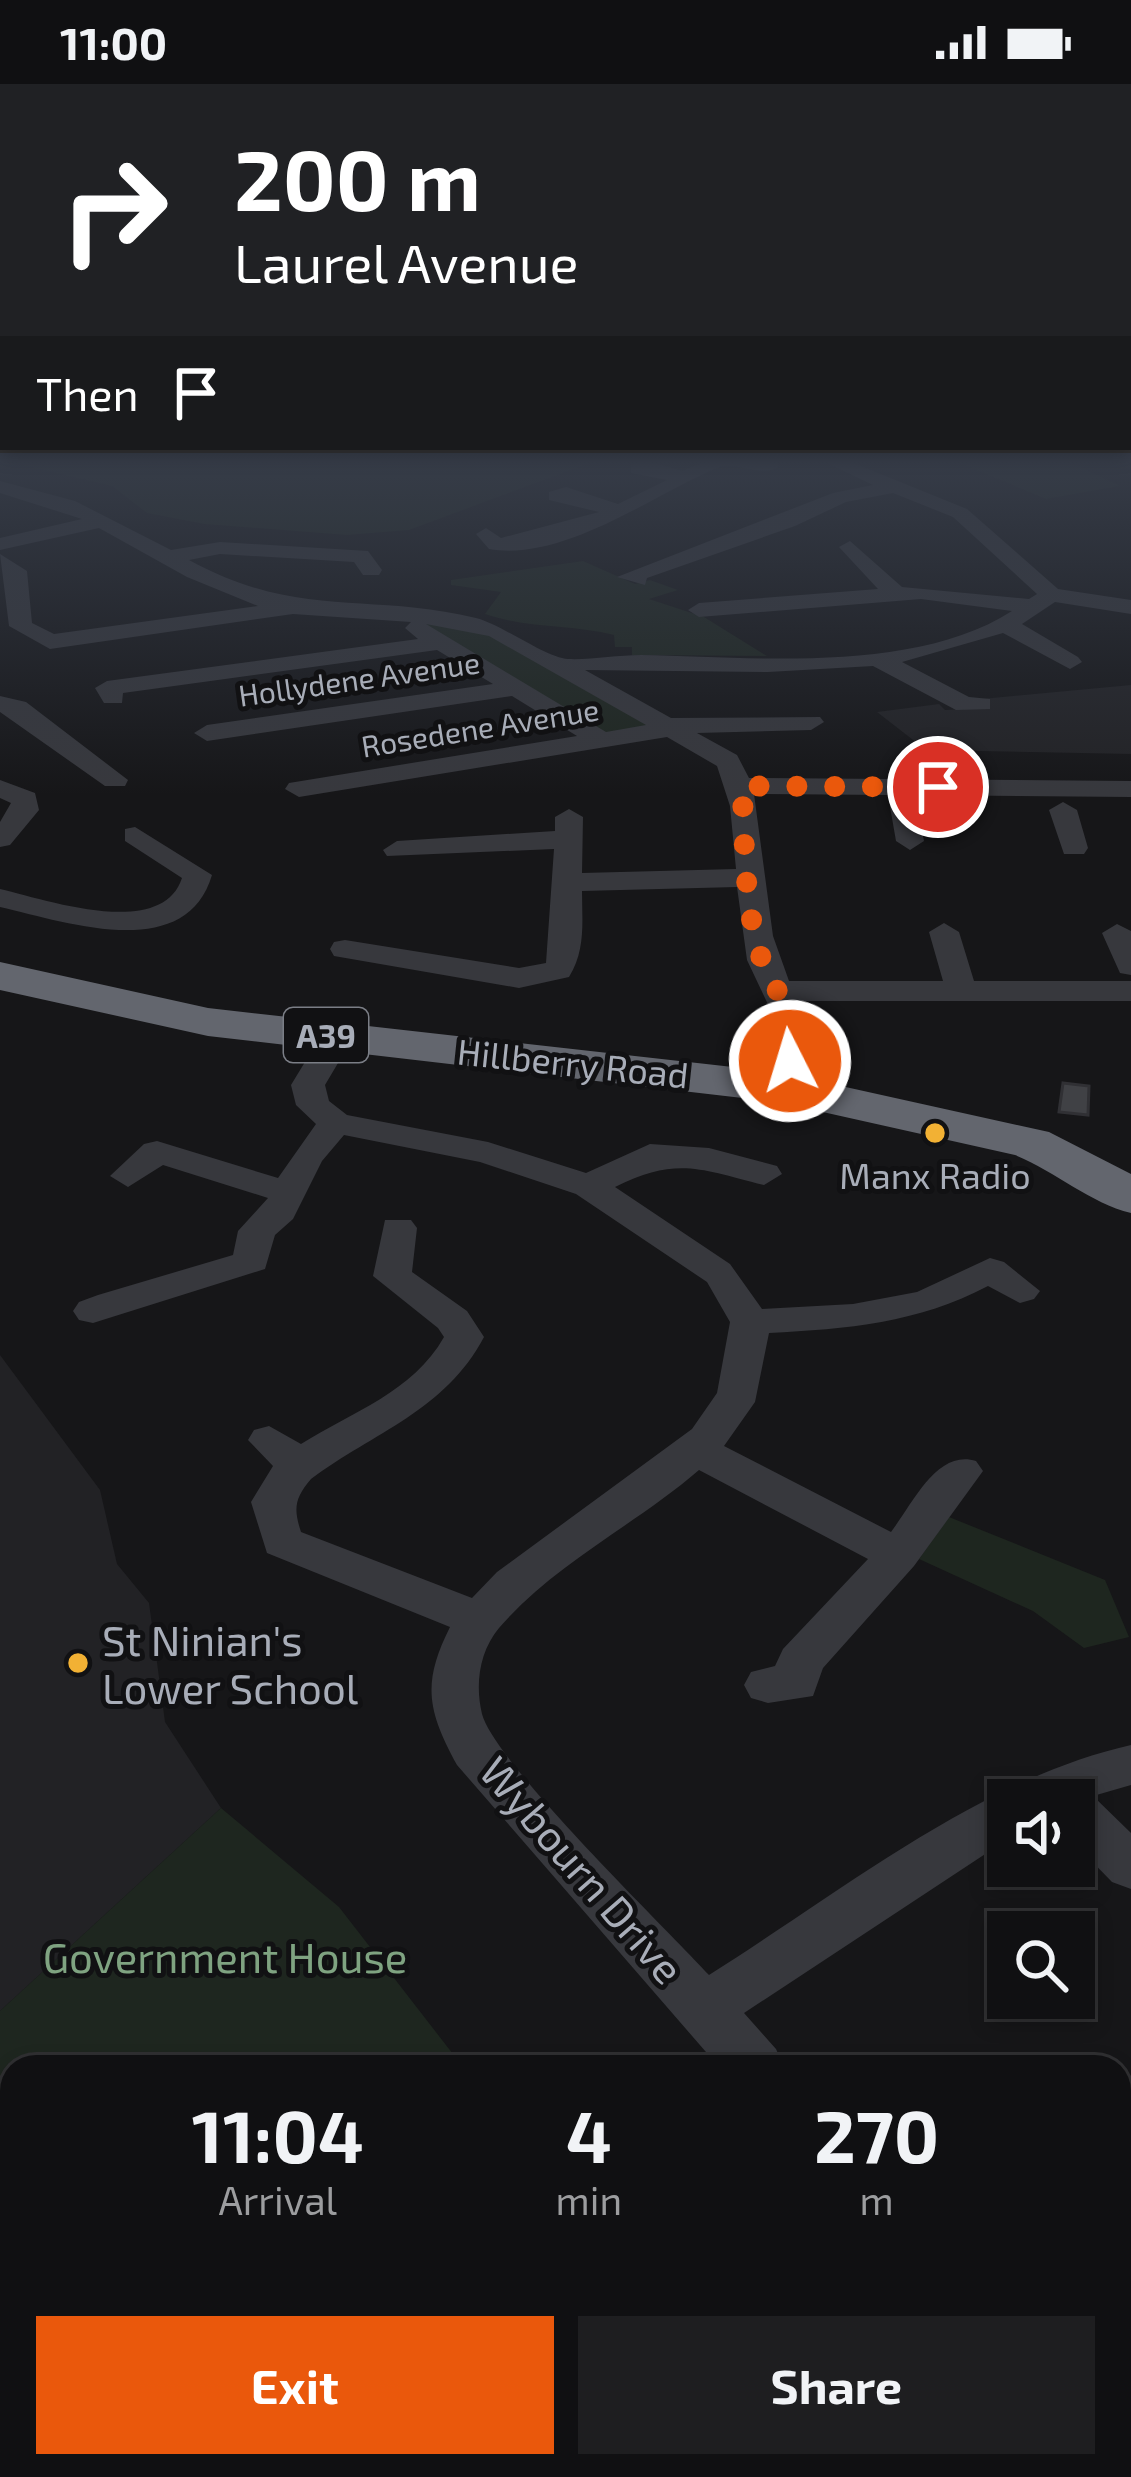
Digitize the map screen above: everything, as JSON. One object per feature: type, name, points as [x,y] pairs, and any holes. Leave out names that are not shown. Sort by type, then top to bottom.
[{"type":"highway","name":"Hillberry Road","points":[[0,976],[139,1010],[778,1087],[1031,1143],[1066,1156],[1131,1197]]},
{"type":"street","points":[[16,572],[21,626],[33,638],[50,642],[247,618],[291,605]]},
{"type":"street","points":[[200,572],[250,596],[291,605],[478,625],[728,761],[742,786],[747,878],[763,963],[795,1023],[798,1045],[778,1087]]},
{"type":"street","points":[[626,577],[642,572]]},
{"type":"street","points":[[872,572],[895,592]]},
{"type":"street","points":[[1016,572],[1044,601]]},
{"type":"street","points":[[711,606],[895,592],[1131,607]]},
{"type":"street","points":[[561,668],[592,662],[874,657],[953,643],[1004,626],[1044,601]]},
{"type":"street","points":[[409,615],[410,624],[603,740]]},
{"type":"street","points":[[1004,626],[1028,634],[1070,662]]},
{"type":"street","points":[[108,689],[440,643]]},
{"type":"street","points":[[874,657],[963,705]]},
{"type":"street","name":"Hollydene Avenue","points":[[207,733],[519,688]]},
{"type":"street","points":[[0,704],[17,706],[115,779]]},
{"type":"street","name":"Rosedene Avenue","points":[[299,789],[669,727],[811,722]]},
{"type":"street","points":[[742,786],[900,787],[1059,799],[1131,811]]},
{"type":"street","points":[[900,787],[910,841]]},
{"type":"street","points":[[0,788],[25,799],[25,810],[0,838]]},
{"type":"street","points":[[1059,799],[1131,789]]},
{"type":"street","points":[[1059,799],[1074,848]]},
{"type":"street","points":[[345,949],[519,978],[550,975],[564,965],[569,828],[398,850]]},
{"type":"street","points":[[0,898],[118,922],[160,919],[192,891],[197,875],[135,835]]},
{"type":"street","points":[[569,882],[747,878]]},
{"type":"street","points":[[944,932],[961,990]]},
{"type":"street","points":[[1117,933],[1131,966]]},
{"type":"street","points":[[778,991],[1131,991]]},
{"type":"street","points":[[337,1036],[308,1085],[313,1106],[337,1123],[488,1153],[589,1186],[730,1292],[853,1316],[928,1302],[990,1270]]},
{"type":"street","points":[[93,1311],[196,1278],[222,1276],[251,1261],[257,1231],[280,1211],[306,1158],[337,1123]]},
{"type":"street","points":[[128,1176],[157,1152],[290,1193]]},
{"type":"street","points":[[589,1186],[650,1155],[710,1159],[766,1172]]},
{"type":"street","points":[[398,1228],[392,1276],[453,1320],[464,1337],[456,1358],[436,1380],[285,1453],[272,1513],[283,1543],[478,1618]]},
{"type":"street","name":"Wybourn Drive","points":[[730,1292],[734,1404],[696,1450],[506,1591],[478,1618],[454,1670],[456,1712],[491,1771],[744,2055]]},
{"type":"street","points":[[696,1450],[898,1555]]},
{"type":"street","points":[[768,1684],[796,1683],[800,1662],[898,1555],[961,1471]]},
{"type":"street","points":[[1095,1781],[1131,1765]]},
{"type":"street","points":[[704,2009],[987,1838]]},
{"type":"street","points":[[1095,1840],[1131,1868]]},
{"type":"shaded area","points":[[1131,685],[1131,754],[926,750],[877,712],[939,704],[945,710],[967,709],[982,699]]},
{"type":"shaded area","name":"St Ninian's Lower School","points":[[0,1355],[100,1490],[117,1564],[149,1603],[165,1722],[221,1808],[0,2011]]},
{"type":"green space","points":[[509,572],[607,572],[635,584],[650,580],[678,590],[649,599],[704,617],[767,656],[632,655],[632,647],[615,647],[614,635],[485,614],[501,592],[451,585],[451,580]]},
{"type":"green space","points":[[427,623],[484,631],[651,726],[605,733],[424,627]]},
{"type":"green space","points":[[949,1517],[1105,1580],[1129,1637],[1084,1648],[1033,1611],[919,1559]]},
{"type":"green space","name":"Government House","points":[[221,1808],[339,1907],[454,2055],[0,2055],[0,2011]]},
{"type":"building","points":[[1063,1083],[1089,1086],[1088,1115],[1059,1112]]},
{"type":"place","name":"Manx Radio","points":[[935,1133]]},
{"type":"place","name":"St Ninian's Lower School","points":[[78,1663]]},
{"type":"route","points":[[790,1061],[798,1045],[795,1023],[763,963],[747,878],[742,786],[938,787]]}]
